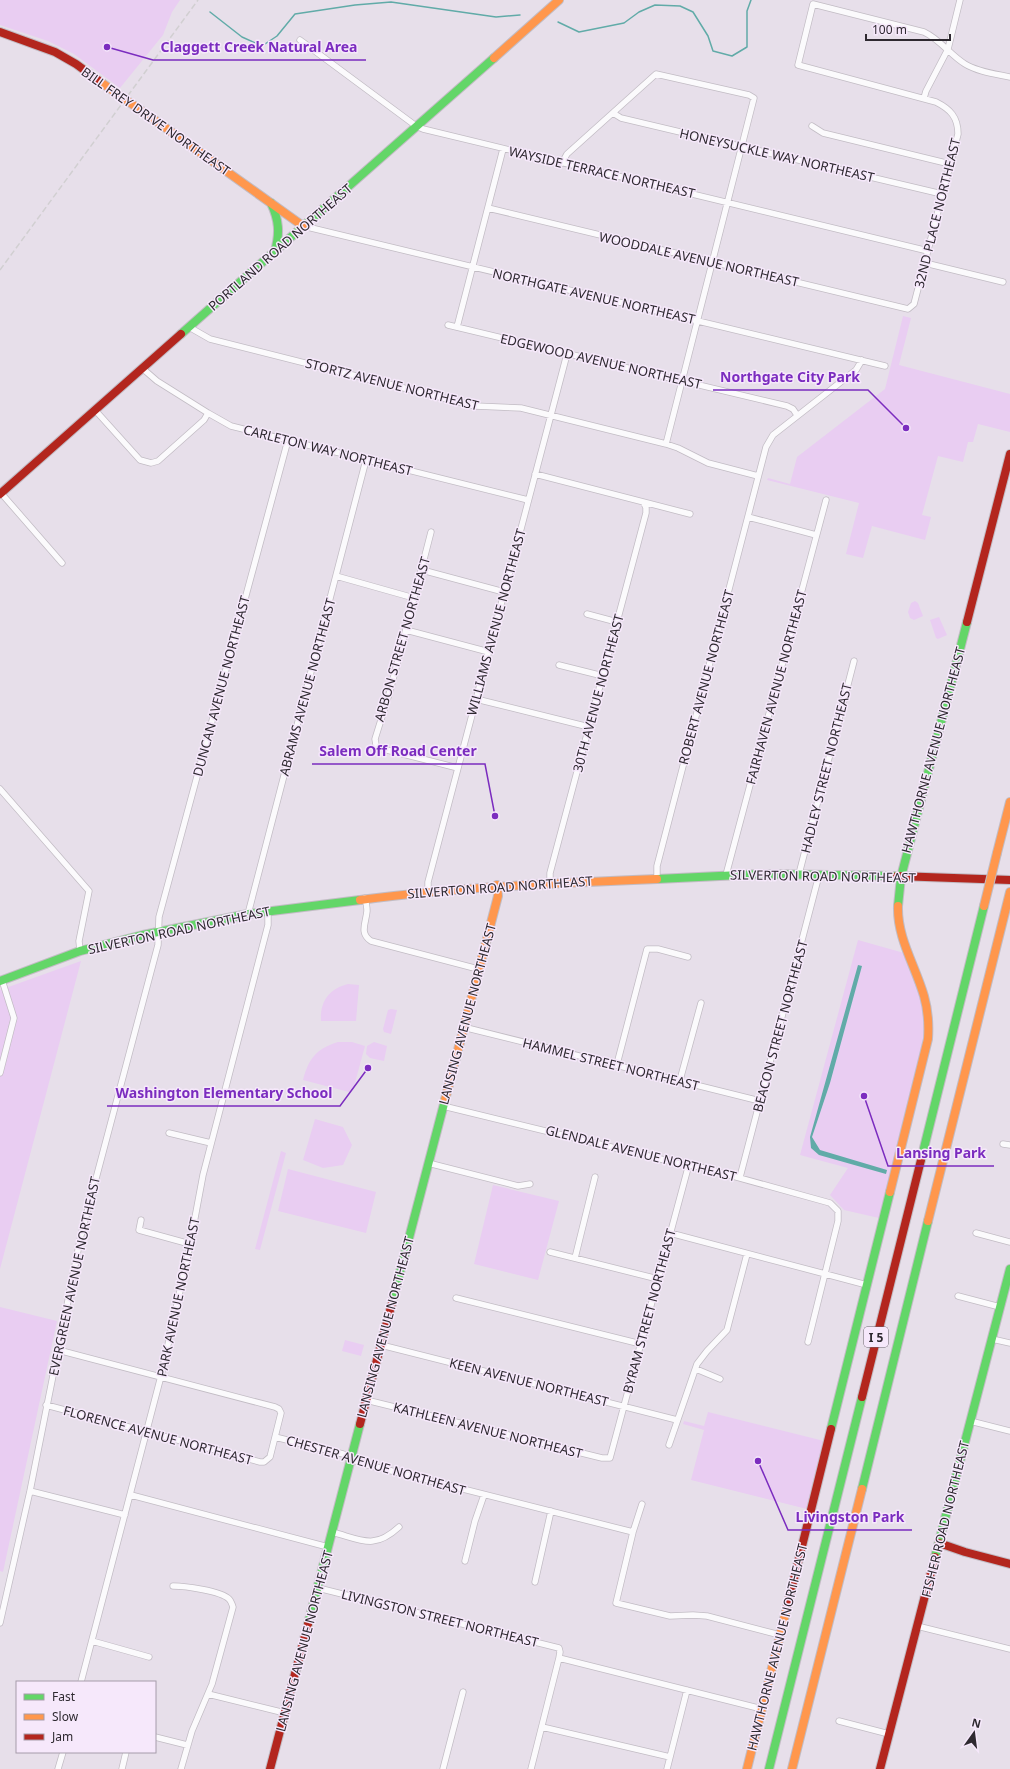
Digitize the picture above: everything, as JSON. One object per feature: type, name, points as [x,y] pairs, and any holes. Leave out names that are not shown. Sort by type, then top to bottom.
[{"type":"main road","name":"PORTLAND ROAD NORTHEAST","points":[[0,493],[559,0]]},
{"type":"main road","name":"BILL FREY DRIVE NORTHEAST","points":[[0,32],[55,52],[76,64],[303,226]]},
{"type":"main road","points":[[271,203],[280,224],[280,235],[275,250]]},
{"type":"main road","name":"HAWTHORNE AVENUE NORTHEAST","points":[[747,1769],[923,1062],[929,1031],[928,1013],[924,995],[902,937],[899,923],[898,899],[901,877],[1010,454]]},
{"type":"main road","name":"I 5","points":[[769,1769],[1010,802]]},
{"type":"main road","name":"SILVERTON ROAD NORTHEAST","points":[[0,979],[80,951],[158,932],[248,914],[428,891],[497,885],[726,875],[799,874],[1010,880]]},
{"type":"main road","name":"LANSING AVENUE NORTHEAST","points":[[270,1769],[498,896],[497,885]]},
{"type":"main road","name":"I 5","points":[[792,1769],[1010,892]]},
{"type":"main road","name":"FISHER ROAD NORTHEAST","points":[[880,1769],[1010,1269]]},
{"type":"main road","points":[[939,1543],[965,1552],[1010,1564]]},
{"type":"street","points":[[960,0],[948,49],[924,98],[798,65],[813,4],[924,32],[938,40],[948,49],[967,66],[1010,77]]},
{"type":"street","name":"WAYSIDE TERRACE NORTHEAST","points":[[300,40],[416,126],[503,149],[928,251]]},
{"type":"street","points":[[562,163],[567,154],[656,74],[749,95],[754,98],[666,444]]},
{"type":"street","name":"32ND PLACE NORTHEAST","points":[[911,308],[913,306],[925,263],[958,134],[955,116],[944,106],[924,98]]},
{"type":"street","name":"HONEYSUCKLE WAY NORTHEAST","points":[[613,113],[621,118],[942,194]]},
{"type":"street","points":[[812,126],[822,133],[950,164]]},
{"type":"street","points":[[457,327],[503,149]]},
{"type":"street","name":"WOODDALE AVENUE NORTHEAST","points":[[488,208],[906,309],[911,308]]},
{"type":"street","name":"NORTHGATE AVENUE NORTHEAST","points":[[303,226],[472,268],[885,366]]},
{"type":"street","points":[[925,263],[1003,282]]},
{"type":"street","name":"EDGEWOOD AVENUE NORTHEAST","points":[[448,325],[790,407],[797,415]]},
{"type":"street","name":"STORTZ AVENUE NORTHEAST","points":[[189,327],[210,339],[475,406],[487,408],[515,407],[666,444],[678,448],[708,463],[758,476]]},
{"type":"street","name":"WILLIAMS AVENUE NORTHEAST","points":[[428,891],[428,882],[567,354]]},
{"type":"street","name":"ROBERT AVENUE NORTHEAST","points":[[657,878],[657,866],[758,476],[769,440],[797,415],[856,370],[862,360]]},
{"type":"street","name":"CARLETON WAY NORTHEAST","points":[[142,368],[150,377],[231,426],[528,500]]},
{"type":"street","points":[[95,410],[140,460],[151,463],[158,461],[204,420],[208,413]]},
{"type":"street","name":"DUNCAN AVENUE NORTHEAST","points":[[158,932],[159,917],[288,440]]},
{"type":"street","name":"ABRAMS AVENUE NORTHEAST","points":[[248,914],[366,460]]},
{"type":"street","points":[[535,474],[690,514]]},
{"type":"street","points":[[0,493],[62,563]]},
{"type":"street","name":"FAIRHAVEN AVENUE NORTHEAST","points":[[726,875],[826,500]]},
{"type":"street","name":"30TH AVENUE NORTHEAST","points":[[550,883],[550,872],[646,513],[644,503]]},
{"type":"street","points":[[748,517],[816,535]]},
{"type":"street","name":"ARBON STREET NORTHEAST","points":[[432,532],[390,691],[375,739],[376,745],[379,748],[458,768]]},
{"type":"street","points":[[422,570],[504,592]]},
{"type":"street","points":[[336,576],[414,598]]},
{"type":"street","points":[[587,614],[617,622]]},
{"type":"street","points":[[406,630],[489,652]]},
{"type":"street","name":"HADLEY STREET NORTHEAST","points":[[799,874],[854,661]]},
{"type":"street","points":[[559,665],[603,676]]},
{"type":"street","points":[[476,699],[589,727]]},
{"type":"street","points":[[0,789],[89,891],[79,941],[80,951]]},
{"type":"street","name":"BEACON STREET NORTHEAST","points":[[740,1178],[819,875]]},
{"type":"street","points":[[365,898],[367,911],[363,931],[367,938],[371,941],[478,969]]},
{"type":"street","name":"PARK AVENUE NORTHEAST","points":[[81,1681],[161,1376],[190,1244],[203,1175],[268,925],[268,911]]},
{"type":"street","name":"EVERGREEN AVENUE NORTHEAST","points":[[0,1623],[30,1491],[81,1235],[158,945],[158,932]]},
{"type":"street","points":[[616,1064],[647,949],[658,949],[688,957]]},
{"type":"street","points":[[0,979],[14,1018],[0,1073]]},
{"type":"street","points":[[680,1080],[701,1003]]},
{"type":"street","name":"HAMMEL STREET NORTHEAST","points":[[463,1027],[760,1101]]},
{"type":"street","name":"GLENDALE AVENUE NORTHEAST","points":[[443,1106],[677,1163],[689,1164],[827,1201],[836,1208],[838,1221],[825,1275]]},
{"type":"street","points":[[169,1133],[212,1143]]},
{"type":"street","points":[[1003,1144],[1010,1145]]},
{"type":"street","points":[[428,1163],[518,1186],[530,1184]]},
{"type":"street","name":"BYRAM STREET NORTHEAST","points":[[610,1458],[689,1164]]},
{"type":"street","points":[[575,1258],[596,1177]]},
{"type":"street","points":[[141,1220],[139,1230],[190,1244]]},
{"type":"street","points":[[670,1233],[867,1285]]},
{"type":"street","points":[[976,1233],[1010,1242]]},
{"type":"street","points":[[550,1252],[658,1278]]},
{"type":"street","points":[[669,1445],[701,1357],[727,1330],[747,1254]]},
{"type":"street","points":[[808,1342],[825,1275]]},
{"type":"street","points":[[958,1296],[1000,1307]]},
{"type":"street","points":[[456,1298],[641,1344]]},
{"type":"street","points":[[992,1339],[1010,1343]]},
{"type":"street","name":"KEEN AVENUE NORTHEAST","points":[[380,1345],[677,1420]]},
{"type":"street","name":"CHESTER AVENUE NORTHEAST","points":[[58,1350],[275,1407],[279,1409],[281,1413],[275,1436],[343,1454],[360,1463],[633,1532]]},
{"type":"street","points":[[696,1369],[720,1379]]},
{"type":"street","name":"KATHLEEN AVENUE NORTHEAST","points":[[366,1400],[602,1458],[610,1458]]},
{"type":"street","name":"FLORENCE AVENUE NORTHEAST","points":[[46,1406],[260,1462],[264,1462],[270,1456],[275,1436]]},
{"type":"street","points":[[970,1421],[1010,1431]]},
{"type":"street","points":[[30,1491],[125,1515]]},
{"type":"street","points":[[131,1495],[328,1547]]},
{"type":"street","points":[[466,1561],[475,1521],[484,1495]]},
{"type":"street","points":[[642,1504],[633,1532],[616,1604],[670,1616],[708,1616],[780,1635]]},
{"type":"street","points":[[535,1582],[551,1511]]},
{"type":"street","points":[[332,1532],[372,1542],[388,1537],[399,1527]]},
{"type":"street","points":[[173,1586],[188,1586],[222,1595],[232,1602],[231,1613],[215,1675],[208,1694],[197,1716],[181,1769]]},
{"type":"street","name":"LIVINGSTON STREET NORTHEAST","points":[[318,1588],[556,1646],[560,1650],[559,1658]]},
{"type":"street","points":[[917,1626],[1010,1649]]},
{"type":"street","points":[[92,1641],[149,1657]]},
{"type":"street","points":[[531,1769],[559,1658],[762,1709]]},
{"type":"street","points":[[667,1769],[687,1690]]},
{"type":"street","points":[[443,1769],[463,1692]]},
{"type":"street","points":[[208,1694],[285,1713]]},
{"type":"street","points":[[839,1721],[889,1734]]},
{"type":"street","points":[[542,1726],[670,1757]]},
{"type":"street","points":[[156,1737],[187,1745]]},
{"type":"street","points":[[58,1769],[63,1753]]},
{"type":"street","points":[[122,1769],[126,1753]]},
{"type":"shaded area","points":[[0,0],[180,0],[172,12],[163,35],[120,88],[74,54],[48,41],[0,25]]},
{"type":"shaded area","points":[[903,316],[911,318],[899,365],[1010,394],[1010,432],[978,424],[973,442],[968,442],[963,462],[938,456],[922,515],[931,517],[925,540],[872,526],[863,558],[846,554],[859,503],[767,480],[768,478],[790,484],[797,457],[885,389]]},
{"type":"shaded area","points":[[915,601],[918,603],[923,616],[914,620],[910,618],[908,612],[911,603]]},
{"type":"shaded area","points":[[939,617],[947,635],[938,639],[936,638],[930,620]]},
{"type":"shaded area","points":[[858,940],[904,953],[919,987],[926,1022],[917,1072],[879,1218],[844,1210],[830,1195],[848,1168],[800,1155]]},
{"type":"shaded area","points":[[81,961],[0,1269],[0,990]]},
{"type":"shaded area","points":[[858,965],[862,966],[830,1083],[812,1137],[820,1150],[887,1170],[886,1174],[819,1155],[811,1148],[810,1137]]},
{"type":"shaded area","points":[[348,984],[359,985],[356,1021],[321,1021],[322,1007],[327,997],[336,989]]},
{"type":"shaded area","points":[[388,1010],[397,1010],[391,1034],[384,1032],[383,1029]]},
{"type":"shaded area","points":[[338,1042],[352,1042],[365,1046],[353,1090],[349,1092],[303,1080],[314,1055],[324,1048]]},
{"type":"shaded area","points":[[374,1042],[387,1046],[384,1061],[370,1058],[366,1054],[367,1046]]},
{"type":"shaded area","points":[[315,1119],[343,1127],[352,1145],[343,1165],[323,1168],[303,1160]]},
{"type":"shaded area","points":[[281,1151],[286,1153],[260,1250],[255,1249]]},
{"type":"shaded area","points":[[288,1169],[376,1192],[366,1233],[278,1211]]},
{"type":"shaded area","points":[[493,1185],[559,1201],[538,1280],[474,1264]]},
{"type":"shaded area","points":[[0,1307],[57,1321],[3,1572],[0,1571]]},
{"type":"shaded area","points":[[345,1340],[364,1345],[361,1356],[342,1351]]},
{"type":"shaded area","points":[[708,1412],[824,1441],[807,1509],[691,1480],[704,1430],[683,1424],[684,1421],[704,1426]]},
{"type":"waterway","points":[[558,22],[579,32],[624,23],[639,12],[655,5],[680,6],[693,12],[708,36],[713,51],[732,56],[747,47],[747,11],[751,0]]},
{"type":"waterway","points":[[210,12],[242,37],[262,46],[277,36],[295,14],[355,5],[391,2],[496,17],[520,15]]},
{"type":"railway","points":[[0,270],[198,0]]},
{"type":"traffic: fast","points":[[181,334],[494,58]]},
{"type":"traffic: fast","points":[[271,203],[276,215],[278,227],[278,238],[275,251]]},
{"type":"traffic: fast","points":[[898,906],[901,877],[967,622]]},
{"type":"traffic: fast","points":[[657,879],[761,874],[897,876]]},
{"type":"traffic: fast","points":[[0,981],[80,951],[143,935],[248,914],[360,900]]},
{"type":"traffic: fast","points":[[921,1160],[984,906]]},
{"type":"traffic: fast","points":[[392,1303],[445,1100]]},
{"type":"traffic: fast","points":[[831,1429],[890,1192]]},
{"type":"traffic: fast","points":[[862,1489],[928,1221]]},
{"type":"traffic: fast","points":[[935,1557],[1010,1269]]},
{"type":"traffic: fast","points":[[769,1769],[862,1397]]},
{"type":"traffic: fast","points":[[308,1624],[360,1424]]},
{"type":"traffic: slow","points":[[494,58],[559,0]]},
{"type":"traffic: slow","points":[[102,83],[149,116]]},
{"type":"traffic: slow","points":[[149,116],[303,226]]},
{"type":"traffic: slow","points":[[997,853],[1010,802]]},
{"type":"traffic: slow","points":[[984,906],[997,853]]},
{"type":"traffic: slow","points":[[360,900],[471,889],[657,879]]},
{"type":"traffic: slow","points":[[445,1100],[498,896],[497,885]]},
{"type":"traffic: slow","points":[[928,1221],[1010,892]]},
{"type":"traffic: slow","points":[[890,1192],[928,1039],[928,1017],[925,1001],[903,940],[898,918],[898,906]]},
{"type":"traffic: slow","points":[[792,1769],[862,1489]]},
{"type":"traffic: slow","points":[[747,1769],[787,1607]]},
{"type":"traffic: jam","points":[[0,32],[55,52],[76,64],[102,83]]},
{"type":"traffic: jam","points":[[0,494],[181,334]]},
{"type":"traffic: jam","points":[[967,622],[1010,454]]},
{"type":"traffic: jam","points":[[897,876],[1010,880]]},
{"type":"traffic: jam","points":[[862,1397],[921,1160]]},
{"type":"traffic: jam","points":[[360,1424],[392,1303]]},
{"type":"traffic: jam","points":[[787,1607],[831,1429]]},
{"type":"traffic: jam","points":[[939,1543],[965,1552],[1010,1564]]},
{"type":"traffic: jam","points":[[880,1769],[935,1557]]},
{"type":"traffic: jam","points":[[270,1769],[308,1624]]},
{"type":"place","name":"Claggett Creek Natural Area","points":[[107,47]]},
{"type":"place","name":"Northgate City Park","points":[[906,428]]},
{"type":"place","name":"Salem Off Road Center","points":[[495,816]]},
{"type":"place","name":"Washington Elementary School","points":[[368,1068]]},
{"type":"place","name":"Lansing Park","points":[[864,1096]]},
{"type":"place","name":"Livingston Park","points":[[758,1461]]}]
